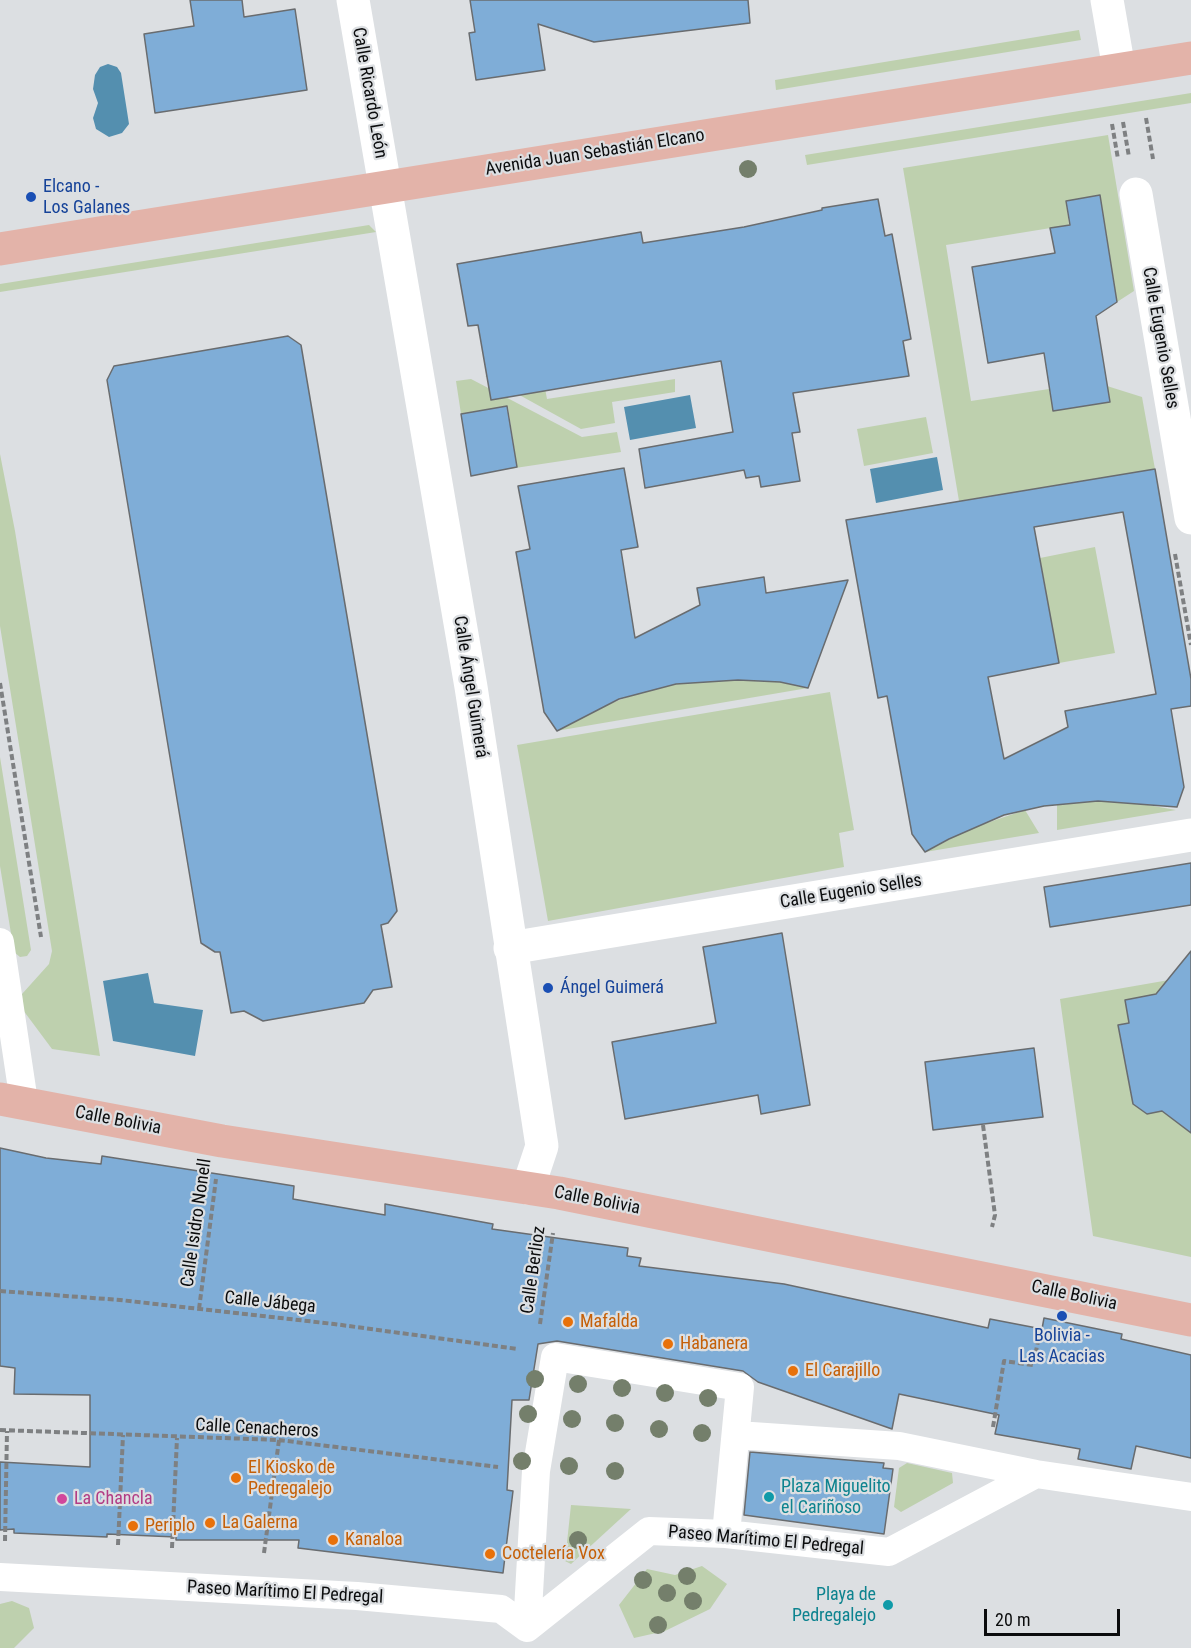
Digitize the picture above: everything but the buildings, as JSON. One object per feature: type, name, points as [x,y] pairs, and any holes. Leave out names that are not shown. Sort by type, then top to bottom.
[{"type":"main road","name":"Avenida Juan Sebastián Elcano","points":[[0,249],[1191,58]]},
{"type":"main road","name":"Calle Bolivia","points":[[12,1101],[222,1141],[544,1191],[1191,1320]]},
{"type":"street","name":"Calle Ricardo León","points":[[353,0],[385,186]]},
{"type":"street","points":[[1107,0],[1119,69]]},
{"type":"street","name":"Calle Eugenio Selles","points":[[1133,180],[1191,518]]},
{"type":"street","name":"Calle Ángel Guimerá","points":[[385,186],[471,687],[542,1146],[544,1191]]},
{"type":"street","name":"Calle Eugenio Selles","points":[[510,948],[1191,835]]},
{"type":"street","points":[[0,942],[7,991],[12,1101]]},
{"type":"street","points":[[527,1628],[536,1471],[555,1357],[740,1387],[726,1534]]},
{"type":"street","points":[[737,1435],[899,1446],[1036,1474],[1191,1497]]},
{"type":"street","name":"Paseo Marítimo El Pedregal","points":[[2,1577],[260,1590],[501,1609],[527,1628],[649,1531],[726,1534],[889,1552],[1036,1474]]},
{"type":"path","points":[[1124,122],[1133,180]]},
{"type":"path","points":[[0,683],[43,949],[7,991]]},
{"type":"path","points":[[983,1125],[995,1215],[992,1227]]},
{"type":"path","name":"Calle Isidro Nonell","points":[[199,1309],[222,1141]]},
{"type":"path","name":"Calle Berlioz","points":[[539,1334],[544,1191]]},
{"type":"path","name":"Calle Jábega","points":[[0,1291],[120,1300],[334,1324],[525,1350]]},
{"type":"path","points":[[986,1463],[1004,1361],[1033,1365],[1042,1322]]},
{"type":"path","name":"Calle Cenacheros","points":[[0,1431],[279,1440],[500,1467]]},
{"type":"path","points":[[2,1577],[8,1431]]},
{"type":"path","points":[[117,1583],[123,1435]]},
{"type":"path","points":[[170,1586],[177,1438]]},
{"type":"path","points":[[260,1590],[279,1440]]},
{"type":"green space","points":[[1079,30],[1081,40],[776,90],[775,80]]},
{"type":"green space","points":[[1191,93],[1191,103],[807,165],[805,155]]},
{"type":"green space","points":[[1108,135],[1134,291],[1117,302],[1100,195],[1066,201],[1069,225],[946,245],[971,401],[1049,389],[1054,411],[1110,402],[1107,386],[1142,397],[1155,469],[959,501],[903,168]]},
{"type":"green space","points":[[369,225],[376,232],[0,292],[0,284]]},
{"type":"green space","points":[[541,367],[547,399],[675,379],[675,392],[612,402],[615,423],[581,429],[485,376]]},
{"type":"green space","points":[[471,379],[582,437],[617,432],[621,452],[502,470],[499,455],[515,453],[508,407],[461,414],[456,381]]},
{"type":"green space","points":[[926,417],[933,453],[864,466],[857,429]]},
{"type":"green space","points":[[0,454],[15,531],[100,1056],[52,1049],[23,1010],[22,994],[49,964],[52,951],[0,626]]},
{"type":"green space","points":[[1095,547],[1115,653],[1059,663],[1053,635],[873,669],[864,624],[1046,590],[1040,558]]},
{"type":"green space","points":[[729,680],[780,682],[808,688],[556,731],[593,710],[636,694],[676,684]]},
{"type":"green space","points":[[830,692],[854,830],[839,833],[844,867],[548,921],[517,745]]},
{"type":"green space","points":[[0,757],[31,950],[27,956],[20,957],[14,952],[0,866]]},
{"type":"green space","points":[[1098,801],[1176,810],[1057,830],[1057,805]]},
{"type":"green space","points":[[1025,810],[1039,833],[925,852],[972,828]]},
{"type":"green space","points":[[1169,980],[1163,993],[1125,1000],[1129,1023],[1118,1026],[1133,1105],[1141,1104],[1145,1113],[1168,1110],[1191,1117],[1191,1257],[1093,1236],[1060,999]]},
{"type":"green space","points":[[907,1463],[952,1473],[953,1483],[901,1512],[894,1507],[899,1468]]},
{"type":"green space","points":[[571,1505],[631,1509],[571,1564],[565,1561]]},
{"type":"green space","points":[[702,1566],[727,1584],[710,1609],[665,1631],[634,1638],[619,1605],[647,1569],[675,1575]]},
{"type":"green space","points":[[12,1601],[29,1608],[34,1628],[14,1648],[0,1648],[0,1604]]},
{"type":"water","points":[[108,64],[117,67],[121,73],[129,124],[122,133],[109,137],[96,129],[93,118],[98,103],[93,89],[95,75],[100,67]]},
{"type":"water","points":[[690,395],[696,428],[630,440],[624,407]]},
{"type":"water","points":[[937,457],[943,490],[876,503],[870,469]]},
{"type":"water","points":[[148,973],[154,1003],[203,1010],[195,1056],[113,1041],[103,981]]},
{"type":"place","name":"Elcano - Los Galanes","points":[[31,197]]},
{"type":"place","name":"Ángel Guimerá","points":[[548,988]]},
{"type":"place","name":"Bolivia - Las Acacias","points":[[1062,1316]]},
{"type":"place","name":"Mafalda","points":[[568,1322]]},
{"type":"place","name":"Habanera","points":[[668,1344]]},
{"type":"place","name":"El Carajillo","points":[[793,1371]]},
{"type":"place","name":"El Kiosko de Pedregalejo","points":[[236,1478]]},
{"type":"place","name":"Plaza Miguelito el Cariñoso","points":[[769,1497]]},
{"type":"place","name":"La Chancla","points":[[62,1499]]},
{"type":"place","name":"La Galerna","points":[[210,1523]]},
{"type":"place","name":"Periplo","points":[[133,1526]]},
{"type":"place","name":"Kanaloa","points":[[333,1540]]},
{"type":"place","name":"Coctelería Vox","points":[[490,1554]]},
{"type":"place","name":"Playa de Pedregalejo","points":[[888,1605]]}]
